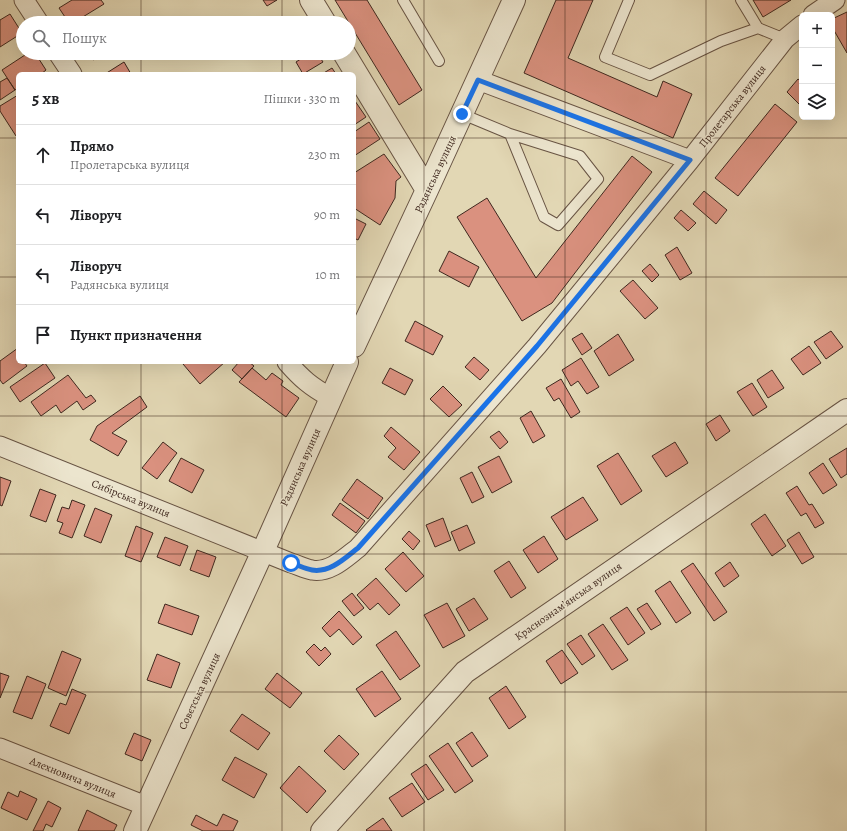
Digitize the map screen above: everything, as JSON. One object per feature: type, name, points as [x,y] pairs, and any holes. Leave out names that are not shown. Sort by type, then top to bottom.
[{"type":"street","points":[[24,0],[34,16]]},
{"type":"street","points":[[311,0],[321,16]]},
{"type":"street","name":"Радянська вулиця","points":[[356,342],[514,0]]},
{"type":"street","points":[[817,12],[835,0]]},
{"type":"street","name":"Пролетарська вулиця","points":[[263,551],[291,563],[313,570],[325,570],[338,564],[358,548],[537,346],[690,160],[785,39],[799,27]]},
{"type":"street","points":[[63,60],[71,72]]},
{"type":"street","points":[[348,60],[356,72]]},
{"type":"street","points":[[356,73],[427,190]]},
{"type":"street","points":[[478,80],[690,160]]},
{"type":"street","points":[[289,364],[301,378],[316,390],[330,397]]},
{"type":"street","name":"Радянська вулиця","points":[[263,551],[330,397],[346,364]]},
{"type":"street","name":"Краснознамʼянська вулиця","points":[[322,831],[465,672],[847,410]]},
{"type":"street","name":"Сибірська вулиця","points":[[0,446],[263,551]]},
{"type":"street","name":"Совєтська вулиця","points":[[135,831],[263,551]]},
{"type":"street","name":"Алехновича вулиця","points":[[0,748],[146,806]]},
{"type":"lane","points":[[403,0],[439,62]]},
{"type":"lane","points":[[629,0],[605,57],[650,75],[721,41],[758,28]]},
{"type":"lane","points":[[741,0],[758,28],[785,39]]},
{"type":"lane","points":[[462,114],[510,134],[580,156],[598,179],[558,226],[544,217],[510,134]]},
{"type":"building","points":[[72,0],[101,0],[104,4],[84,16],[64,16],[59,8]]},
{"type":"building","points":[[263,0],[277,0],[267,6]]},
{"type":"building","points":[[335,0],[367,0],[422,90],[399,105],[356,34],[356,16],[345,16]]},
{"type":"building","points":[[556,0],[593,0],[568,58],[657,97],[663,81],[692,94],[673,138],[524,73]]},
{"type":"building","points":[[753,0],[791,0],[763,17]]},
{"type":"building","points":[[847,12],[847,53],[835,32],[835,18]]},
{"type":"building","points":[[10,14],[16,24],[16,37],[0,47],[0,20]]},
{"type":"building","points":[[17,60],[40,60],[46,70],[44,72],[16,72],[15,90],[2,70]]},
{"type":"building","points":[[299,60],[322,60],[323,62],[306,72],[302,72],[296,62]]},
{"type":"building","points":[[124,62],[130,72],[108,72]]},
{"type":"building","points":[[332,68],[335,72],[325,72]]},
{"type":"building","points":[[7,78],[15,90],[0,100],[0,82]]},
{"type":"building","points":[[798,79],[799,80],[799,104],[787,92]]},
{"type":"building","points":[[16,96],[16,136],[0,111],[0,106]]},
{"type":"building","points":[[356,102],[366,117],[356,124]]},
{"type":"building","points":[[775,104],[797,122],[738,196],[715,178]]},
{"type":"building","points":[[369,122],[380,139],[356,155],[356,131]]},
{"type":"building","points":[[384,154],[401,177],[396,181],[395,198],[380,225],[356,209],[356,172]]},
{"type":"building","points":[[632,156],[652,172],[552,303],[522,321],[457,217],[487,198],[536,278]]},
{"type":"building","points":[[704,191],[727,210],[716,224],[693,204]]},
{"type":"building","points":[[681,210],[696,223],[688,231],[674,218]]},
{"type":"building","points":[[356,219],[366,224],[358,240],[356,239]]},
{"type":"building","points":[[677,247],[692,273],[680,280],[665,255]]},
{"type":"building","points":[[449,251],[479,267],[469,287],[439,271]]},
{"type":"building","points":[[650,264],[659,275],[652,282],[642,271]]},
{"type":"building","points":[[633,280],[658,308],[645,319],[620,291]]},
{"type":"building","points":[[415,321],[443,336],[433,355],[405,341]]},
{"type":"building","points":[[831,331],[843,347],[826,359],[814,342]]},
{"type":"building","points":[[582,333],[592,348],[582,355],[572,339]]},
{"type":"building","points":[[618,334],[634,360],[609,376],[594,351]]},
{"type":"building","points":[[809,346],[821,363],[803,375],[791,359]]},
{"type":"building","points":[[16,349],[16,364],[26,364],[27,366],[3,384],[0,380],[0,361]]},
{"type":"building","points":[[474,357],[489,370],[480,380],[465,367]]},
{"type":"building","points":[[581,358],[599,387],[587,394],[578,381],[571,386],[562,370]]},
{"type":"building","points":[[44,364],[46,364],[55,378],[20,402],[10,387]]},
{"type":"building","points":[[183,364],[223,364],[200,384]]},
{"type":"building","points":[[237,364],[252,364],[254,366],[242,379],[232,370]]},
{"type":"building","points":[[252,368],[266,380],[272,373],[283,381],[281,385],[299,398],[286,417],[239,382]]},
{"type":"building","points":[[390,368],[413,380],[405,395],[382,383]]},
{"type":"building","points":[[772,370],[784,388],[768,398],[757,380]]},
{"type":"building","points":[[68,375],[86,398],[91,395],[96,401],[83,410],[77,401],[61,413],[56,405],[41,416],[31,402]]},
{"type":"building","points":[[561,379],[580,412],[571,418],[559,398],[554,401],[546,388]]},
{"type":"building","points":[[752,383],[767,407],[753,416],[737,392]]},
{"type":"building","points":[[443,386],[462,405],[449,417],[430,399]]},
{"type":"building","points":[[140,396],[147,407],[112,433],[127,441],[118,456],[90,440],[97,426]]},
{"type":"building","points":[[531,411],[545,436],[533,443],[520,418]]},
{"type":"building","points":[[720,415],[730,431],[716,441],[706,424]]},
{"type":"building","points":[[391,427],[420,452],[404,470],[388,457],[396,448],[384,436]]},
{"type":"building","points":[[499,431],[508,442],[500,449],[490,437]]},
{"type":"building","points":[[163,442],[177,453],[157,479],[142,468]]},
{"type":"building","points":[[675,442],[688,463],[666,477],[652,456]]},
{"type":"building","points":[[847,448],[847,474],[841,478],[829,459]]},
{"type":"building","points":[[618,453],[642,491],[621,505],[597,466]]},
{"type":"building","points":[[499,456],[512,482],[492,493],[478,467]]},
{"type":"building","points":[[181,458],[204,470],[192,493],[169,481]]},
{"type":"building","points":[[823,463],[837,485],[823,494],[809,473]]},
{"type":"building","points":[[472,472],[484,497],[472,503],[460,478]]},
{"type":"building","points":[[0,477],[11,481],[2,506],[0,505]]},
{"type":"building","points":[[357,479],[383,498],[368,519],[342,500]]},
{"type":"building","points":[[797,486],[809,505],[812,504],[824,523],[815,528],[806,513],[801,516],[786,493]]},
{"type":"building","points":[[40,489],[56,495],[46,522],[30,516]]},
{"type":"building","points":[[583,497],[598,520],[566,540],[551,517]]},
{"type":"building","points":[[72,500],[85,505],[72,538],[59,533],[63,523],[57,521],[62,507],[69,509]]},
{"type":"building","points":[[340,503],[365,521],[356,533],[332,515]]},
{"type":"building","points":[[95,508],[112,515],[101,543],[84,536]]},
{"type":"building","points":[[765,514],[786,546],[772,556],[751,524]]},
{"type":"building","points":[[443,518],[451,540],[435,547],[426,525]]},
{"type":"building","points":[[467,525],[475,543],[459,551],[451,532]]},
{"type":"building","points":[[136,526],[153,533],[141,562],[125,556]]},
{"type":"building","points":[[409,531],[420,541],[413,550],[402,539]]},
{"type":"building","points":[[799,532],[814,557],[802,564],[787,540]]},
{"type":"building","points":[[544,536],[558,559],[538,573],[523,550]]},
{"type":"building","points":[[165,537],[188,546],[180,566],[157,557]]},
{"type":"building","points":[[197,550],[216,557],[209,577],[190,570]]},
{"type":"building","points":[[403,552],[424,576],[406,592],[385,569]]},
{"type":"building","points":[[509,561],[526,588],[511,598],[494,571]]},
{"type":"building","points":[[730,562],[739,576],[724,587],[715,573]]},
{"type":"building","points":[[693,563],[727,612],[714,621],[681,571]]},
{"type":"building","points":[[376,578],[400,605],[389,615],[378,603],[370,610],[357,595]]},
{"type":"building","points":[[670,581],[691,613],[676,623],[655,591]]},
{"type":"building","points":[[352,593],[364,608],[354,616],[342,601]]},
{"type":"building","points":[[474,598],[488,619],[469,631],[456,609]]},
{"type":"building","points":[[447,603],[465,636],[443,648],[424,615]]},
{"type":"building","points":[[647,603],[661,624],[651,630],[637,609]]},
{"type":"building","points":[[165,604],[199,616],[192,635],[158,623]]},
{"type":"building","points":[[627,607],[645,633],[628,645],[610,618]]},
{"type":"building","points":[[339,611],[362,637],[353,645],[339,629],[330,637],[322,628]]},
{"type":"building","points":[[603,624],[628,660],[612,670],[588,634]]},
{"type":"building","points":[[396,631],[420,666],[400,680],[376,645]]},
{"type":"building","points":[[581,635],[595,656],[582,665],[567,644]]},
{"type":"building","points":[[314,644],[321,651],[325,647],[331,654],[319,666],[306,652]]},
{"type":"building","points":[[562,650],[578,673],[561,684],[546,661]]},
{"type":"building","points":[[62,651],[81,659],[66,696],[48,688]]},
{"type":"building","points":[[157,654],[180,663],[171,688],[147,680]]},
{"type":"building","points":[[382,671],[401,699],[375,717],[356,689]]},
{"type":"building","points":[[0,673],[9,676],[0,698]]},
{"type":"building","points":[[277,673],[302,693],[290,708],[265,689]]},
{"type":"building","points":[[27,676],[46,684],[32,719],[13,712]]},
{"type":"building","points":[[506,686],[526,717],[509,729],[489,698]]},
{"type":"building","points":[[72,689],[86,695],[69,734],[50,726],[60,703],[66,705]]},
{"type":"building","points":[[242,714],[270,733],[258,750],[230,731]]},
{"type":"building","points":[[472,732],[488,756],[472,767],[456,743]]},
{"type":"building","points":[[134,733],[151,740],[142,761],[125,754]]},
{"type":"building","points":[[339,735],[359,754],[344,770],[324,751]]},
{"type":"building","points":[[448,743],[473,781],[455,793],[429,756]]},
{"type":"building","points":[[235,757],[267,774],[254,798],[222,780]]},
{"type":"building","points":[[426,764],[444,790],[428,800],[411,774]]},
{"type":"building","points":[[299,766],[326,791],[307,813],[280,788]]},
{"type":"building","points":[[412,783],[425,802],[402,817],[389,798]]},
{"type":"building","points":[[20,791],[37,799],[27,820],[1,808],[8,792],[18,797]]},
{"type":"building","points":[[48,801],[61,808],[52,827],[46,824],[43,831],[33,831]]},
{"type":"building","points":[[87,810],[117,825],[114,831],[78,831]]},
{"type":"building","points":[[223,814],[238,821],[233,831],[203,831],[191,825],[196,815],[217,826]]},
{"type":"building","points":[[383,818],[392,831],[366,830]]},
{"type":"route","points":[[291,563],[313,570],[325,570],[338,564],[358,548],[537,346],[690,160],[478,80],[462,114]]}]
